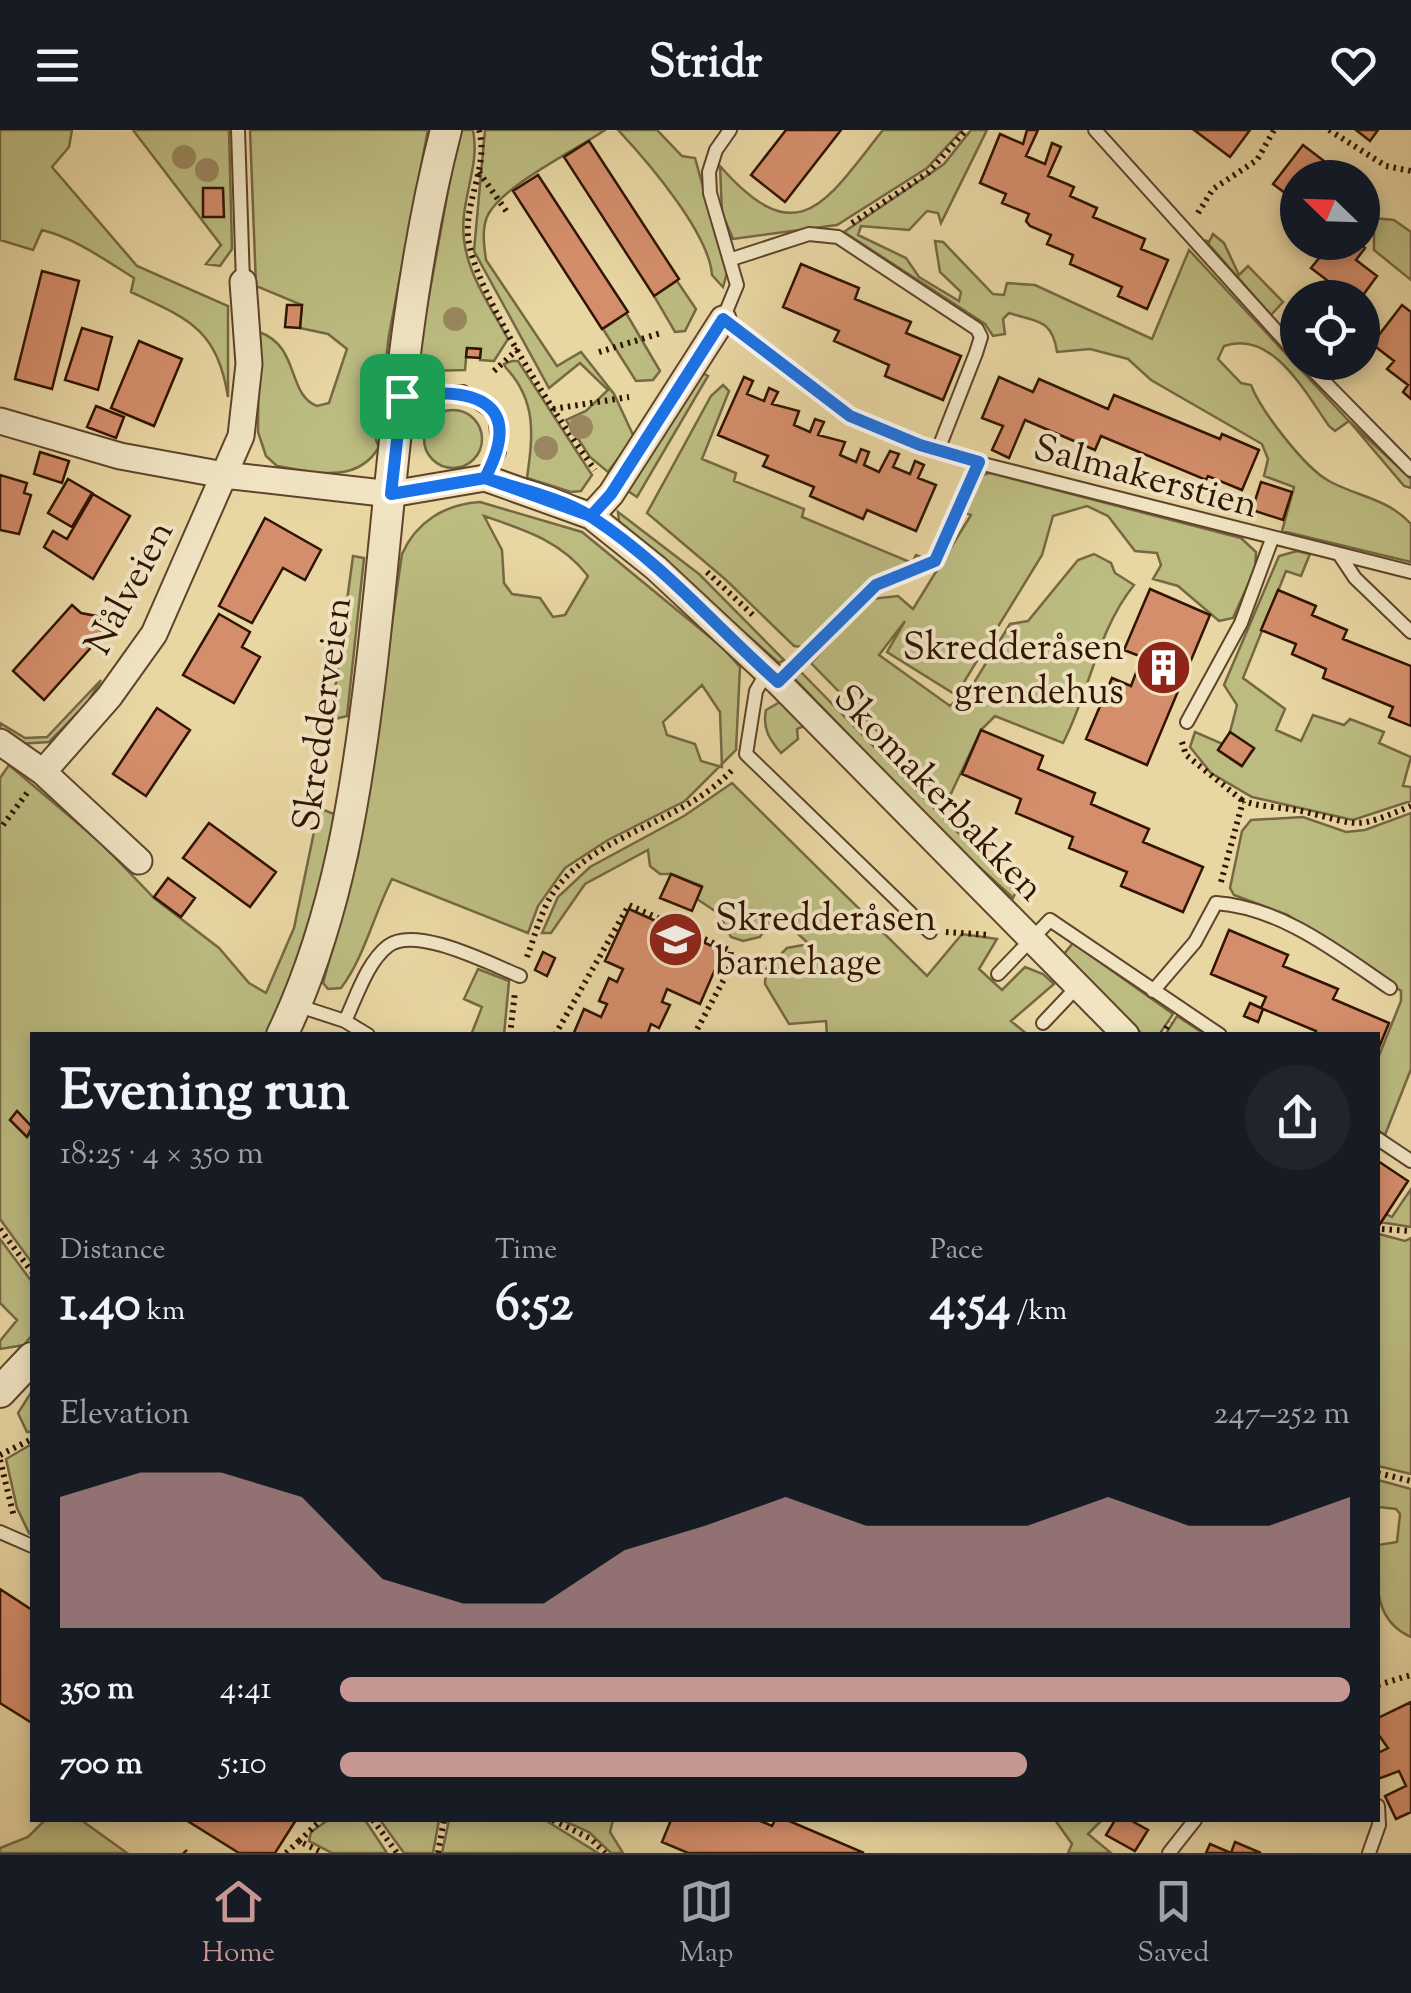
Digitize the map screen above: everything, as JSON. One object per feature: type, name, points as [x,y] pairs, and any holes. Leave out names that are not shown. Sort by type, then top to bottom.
[{"type":"street","name":"Skredderveien","points":[[283,1032],[331,908],[359,771],[402,396],[424,238],[446,130]]},
{"type":"street","points":[[224,475],[247,411],[243,282]]},
{"type":"street","points":[[591,516],[611,494],[723,319]]},
{"type":"street","name":"Nålveien","points":[[0,420],[120,456],[224,475],[391,494]]},
{"type":"street","name":"Nålveien","points":[[43,772],[108,697],[154,634],[224,475]]},
{"type":"street","name":"Skomakerbakken","points":[[391,494],[485,478],[591,516],[656,568],[772,677],[1123,1032]]},
{"type":"street","points":[[0,742],[43,772],[139,861]]},
{"type":"street","points":[[0,1392],[30,1360]]},
{"type":"lane","points":[[238,130],[243,282]]},
{"type":"lane","points":[[723,319],[737,284],[710,192],[710,172],[716,150],[730,130]]},
{"type":"lane","points":[[1094,130],[1280,334]]},
{"type":"lane","points":[[732,260],[809,234],[838,237],[968,321],[981,337],[938,450]]},
{"type":"lane","name":"Salmakerstien","points":[[723,319],[850,416],[938,450],[1411,572]]},
{"type":"lane","points":[[1323,380],[1411,470]]},
{"type":"lane","points":[[402,396],[463,392],[495,414],[499,452],[485,478]]},
{"type":"lane","points":[[1187,722],[1241,623],[1272,539]]},
{"type":"lane","points":[[1339,554],[1355,578],[1411,632]]},
{"type":"lane","points":[[772,677],[756,692],[746,754],[930,932]]},
{"type":"lane","points":[[1153,992],[1194,942],[1216,903],[1252,908],[1298,928],[1390,988]]},
{"type":"lane","name":"Skomakerbakken","points":[[1032,939],[1050,920],[1215,1032]]},
{"type":"lane","points":[[998,974],[1032,939]]},
{"type":"lane","points":[[345,1020],[381,953],[395,942],[428,942],[520,976]]},
{"type":"lane","points":[[1043,1023],[1078,986]]},
{"type":"lane","points":[[296,1005],[345,1020],[363,1032]]},
{"type":"lane","points":[[1380,1140],[1411,1161]]},
{"type":"lane","points":[[0,1532],[30,1545]]},
{"type":"lane","points":[[1169,1853],[1193,1822]]},
{"type":"lane","points":[[1369,1853],[1379,1822]]},
{"type":"path","points":[[479,130],[479,172],[467,224],[470,252],[518,349],[494,371]]},
{"type":"path","points":[[838,237],[928,172],[966,130]]},
{"type":"path","points":[[1184,230],[1213,189],[1258,160],[1274,130]]},
{"type":"path","points":[[1329,130],[1386,166],[1411,171]]},
{"type":"path","points":[[479,172],[509,214]]},
{"type":"path","points":[[599,352],[660,333]]},
{"type":"path","points":[[552,409],[568,403],[594,406],[629,397]]},
{"type":"path","points":[[772,677],[876,585],[935,561],[979,462]]},
{"type":"path","points":[[1187,722],[1182,737],[1186,755],[1243,801],[1304,811],[1344,824],[1371,822],[1411,806]]},
{"type":"path","points":[[511,1032],[520,976],[548,903],[561,883],[585,863],[697,800],[746,754]]},
{"type":"path","points":[[3,825],[43,772]]},
{"type":"path","points":[[1216,903],[1243,801]]},
{"type":"path","points":[[557,1032],[628,905],[732,952],[729,970],[696,1032]]},
{"type":"path","points":[[962,931],[998,936]]},
{"type":"path","points":[[0,1228],[30,1269]]},
{"type":"path","points":[[1382,1230],[1411,1232]]},
{"type":"path","points":[[18,1537],[0,1458],[30,1439]]},
{"type":"path","points":[[1380,1474],[1411,1482]]},
{"type":"path","points":[[1380,1684],[1411,1675]]},
{"type":"path","points":[[286,1853],[319,1822]]},
{"type":"path","points":[[374,1822],[397,1853]]},
{"type":"path","points":[[438,1853],[444,1822]]},
{"type":"path","points":[[557,1822],[591,1839],[605,1853]]},
{"type":"path","points":[[299,1841],[324,1853]]},
{"type":"green space","points":[[0,130],[72,130],[69,147],[52,167],[137,266],[228,306],[228,397],[223,374],[208,341],[184,319],[131,292],[134,278],[78,244],[42,230],[33,250],[0,240]]},
{"type":"green space","points":[[133,130],[229,130],[232,249],[220,266],[206,264],[221,245]]},
{"type":"green space","points":[[250,130],[428,130],[389,335],[376,440],[379,447],[370,459],[347,471],[319,473],[277,466],[266,456],[258,432],[259,332],[281,348],[301,392],[317,406],[329,403],[347,349],[328,334],[300,328],[302,305],[256,286]]},
{"type":"green space","points":[[459,130],[473,130],[474,141],[464,215],[465,249],[476,280],[508,339],[494,361],[480,360],[480,349],[467,348],[465,370],[426,371],[419,364],[422,334]]},
{"type":"green space","points":[[485,130],[605,130],[510,191],[489,213],[484,236],[486,260],[557,366],[581,352],[614,394],[634,437],[608,472],[590,457],[566,420],[586,411],[608,390],[580,363],[549,388],[474,251]]},
{"type":"green space","points":[[618,130],[657,130],[682,156],[695,158],[727,273],[723,287],[712,275],[689,219]]},
{"type":"green space","points":[[883,130],[962,130],[927,168],[837,225],[733,239],[722,213],[720,166],[747,193],[771,208],[791,213],[810,208],[827,196]]},
{"type":"green space","points":[[971,130],[987,130],[941,223],[938,213],[927,211],[909,230],[861,226],[858,235],[906,258],[919,277],[959,301],[961,292],[940,272],[935,241],[943,242],[993,294],[1004,295],[1007,283],[1035,285],[1152,339],[1189,250],[1280,347],[1280,362],[1257,347],[1241,343],[1224,346],[1218,359],[1241,383],[1251,385],[1285,438],[1319,474],[1392,509],[1411,524],[1411,562],[1282,531],[1294,487],[1264,476],[1268,459],[1262,444],[1151,380],[1128,359],[1090,349],[1057,352],[1047,327],[1035,320],[1009,313],[1003,319],[1005,334],[993,336],[985,324],[844,232],[944,164]]},
{"type":"green space","points":[[1380,219],[1394,220],[1411,232],[1411,280],[1380,255]]},
{"type":"green space","points":[[1213,234],[1224,243],[1239,275],[1248,266],[1280,299],[1280,305],[1271,315],[1205,240],[1209,242]]},
{"type":"green space","points":[[677,281],[696,309],[685,331],[675,332],[654,296]]},
{"type":"green space","points":[[626,313],[660,371],[653,380],[636,381],[603,329]]},
{"type":"green space","points":[[518,361],[592,475],[581,491],[571,492],[527,478],[530,419],[523,393],[504,364]]},
{"type":"green space","points":[[699,371],[708,376],[637,497],[628,491]]},
{"type":"green space","points":[[1311,380],[1349,421],[1335,431],[1298,381]]},
{"type":"green space","points":[[723,385],[729,391],[702,459],[736,473],[734,481],[804,509],[802,517],[912,563],[916,555],[927,559],[877,577],[802,647],[794,646],[725,579],[647,513],[711,396]]},
{"type":"green space","points":[[453,410],[473,419],[482,439],[473,459],[453,468],[433,459],[424,439],[433,419]]},
{"type":"green space","points":[[1349,421],[1411,479],[1411,488],[1404,486]]},
{"type":"green space","points":[[990,473],[1241,538],[1256,552],[1255,569],[1233,618],[1219,621],[1178,586],[1153,579],[1161,565],[1157,553],[1135,551],[1108,516],[1087,506],[1053,516],[1042,555],[956,695],[887,652],[905,621],[879,655],[950,706],[972,686],[1010,624],[1028,621],[1078,560],[1094,554],[1111,563],[1115,573],[1134,585],[1102,641],[1063,743],[995,716],[981,730],[947,802],[811,663],[871,599],[898,596],[913,609],[971,515],[966,513],[982,475]]},
{"type":"green space","points":[[480,502],[582,532],[722,647],[740,667],[736,750],[722,764],[720,712],[702,685],[663,722],[667,735],[695,744],[701,761],[720,766],[685,801],[608,840],[565,868],[538,906],[528,933],[392,879],[349,976],[341,988],[328,989],[323,983],[358,856],[402,554],[424,524],[467,503]],"holes":[[[484,516],[554,545],[588,576],[565,615],[553,617],[540,598],[512,594],[504,583],[502,550]]]},
{"type":"green space","points":[[618,512],[699,574],[784,660],[779,663],[619,522]]},
{"type":"green space","points":[[1297,551],[1310,554],[1301,576],[1286,571],[1243,678],[1285,709],[1276,730],[1301,741],[1313,715],[1344,725],[1350,719],[1384,732],[1379,743],[1411,757],[1403,786],[1411,787],[1411,801],[1353,820],[1252,797],[1211,773],[1190,747],[1195,732],[1223,744],[1219,751],[1241,766],[1254,749],[1230,732],[1237,705],[1224,685],[1279,556]]},
{"type":"green space","points":[[353,556],[364,558],[347,716],[331,720]]},
{"type":"green space","points":[[801,672],[1016,892],[1013,898],[954,844],[794,678]]},
{"type":"green space","points":[[101,680],[88,702],[49,742],[18,744],[0,732],[0,723],[25,738],[47,737]]},
{"type":"green space","points":[[780,702],[804,726],[797,729],[798,739],[781,753],[770,739],[765,723],[766,710]]},
{"type":"green space","points":[[9,765],[100,842],[154,898],[219,948],[249,983],[266,993],[294,928],[319,808],[334,814],[309,927],[269,1032],[30,1032],[30,1125],[18,1112],[10,1120],[27,1137],[30,1134],[30,1260],[0,1219],[0,778]]},
{"type":"green space","points":[[732,783],[927,976],[962,934],[997,939],[979,969],[1002,990],[1025,967],[1043,974],[1054,984],[1011,1021],[1024,1032],[827,1032],[826,1021],[789,1024],[765,984],[766,969],[787,948],[809,944],[775,913],[760,937],[743,941],[731,937],[718,913],[697,899],[702,886],[671,874],[660,874],[650,866],[648,850],[585,884],[551,933],[542,933],[558,897],[590,867],[684,816]]},
{"type":"green space","points":[[1411,813],[1411,1069],[1385,1135],[1380,1131],[1380,1053],[1401,1001],[1401,991],[1288,915],[1234,895],[1230,888],[1242,831],[1251,820],[1303,817],[1346,832],[1365,830]]},
{"type":"green space","points":[[1073,943],[1173,1014],[1161,1032],[1140,1032],[1064,954]]},
{"type":"green space","points":[[478,969],[509,981],[504,1032],[472,1032],[482,1007],[464,999]]},
{"type":"green space","points":[[1177,1016],[1201,1032],[1167,1032]]},
{"type":"green space","points":[[1411,1189],[1411,1227],[1380,1222],[1386,1214],[1392,1217]]},
{"type":"green space","points":[[1380,1234],[1405,1241],[1411,1238],[1411,1474],[1380,1466]]},
{"type":"green space","points":[[0,1239],[30,1279],[30,1338],[24,1345],[0,1349],[0,1341],[17,1320],[0,1303]]},
{"type":"green space","points":[[30,1394],[30,1432],[27,1432],[18,1413]]},
{"type":"green space","points":[[30,1445],[29,1533],[17,1508],[6,1459]]},
{"type":"green space","points":[[1380,1481],[1411,1489],[1411,1637],[1389,1621],[1380,1598],[1380,1545],[1397,1542],[1400,1514],[1396,1509],[1380,1507]]},
{"type":"green space","points":[[43,1822],[84,1822],[127,1853],[0,1853],[0,1848],[28,1837]]},
{"type":"green space","points":[[325,1822],[366,1822],[387,1853],[332,1853],[309,1841],[311,1832]]},
{"type":"green space","points":[[381,1822],[439,1822],[433,1853],[404,1853]]},
{"type":"green space","points":[[449,1822],[548,1822],[598,1853],[442,1853]]},
{"type":"green space","points":[[566,1822],[612,1822],[610,1832],[623,1853],[611,1853],[589,1832]]},
{"type":"green space","points":[[1056,1822],[1100,1822],[1088,1834],[1111,1853],[1068,1853],[1072,1844]]},
{"type":"building","points":[[786,130],[841,130],[785,202],[751,175]]},
{"type":"building","points":[[1027,130],[1038,130],[1026,156],[1045,164],[1052,143],[1061,147],[1048,176],[1074,187],[1070,196],[1097,208],[1093,217],[1145,239],[1141,249],[1168,260],[1147,309],[1118,296],[1122,287],[1070,264],[1073,255],[1047,244],[1051,235],[1030,226],[1026,221],[1029,214],[1002,203],[1006,194],[980,183],[1000,134],[1023,144]]},
{"type":"building","points":[[1194,130],[1250,130],[1230,157]]},
{"type":"building","points":[[1356,130],[1378,130],[1370,141]]},
{"type":"building","points":[[589,141],[679,279],[654,296],[564,157]]},
{"type":"building","points":[[1303,145],[1323,160],[1291,160]]},
{"type":"building","points":[[538,175],[628,312],[602,329],[513,191]]},
{"type":"building","points":[[203,188],[223,188],[224,217],[203,217]]},
{"type":"building","points":[[1318,260],[1356,260],[1377,276],[1374,280],[1327,280],[1311,268]]},
{"type":"building","points":[[801,264],[859,288],[855,299],[911,322],[906,333],[961,356],[943,400],[885,376],[889,365],[834,341],[839,331],[783,307]]},
{"type":"building","points":[[42,271],[79,281],[52,389],[15,379]]},
{"type":"building","points":[[287,305],[302,305],[300,328],[285,327]]},
{"type":"building","points":[[1402,305],[1411,312],[1411,399],[1403,392],[1408,385],[1387,369],[1394,361],[1380,350],[1380,334]]},
{"type":"building","points":[[82,328],[112,337],[98,390],[65,380]]},
{"type":"building","points":[[139,341],[182,359],[154,426],[111,408]]},
{"type":"building","points":[[467,348],[481,349],[480,358],[466,357]]},
{"type":"building","points":[[744,377],[753,381],[747,394],[764,401],[769,388],[778,392],[772,404],[799,411],[794,425],[810,432],[815,419],[824,422],[818,435],[845,442],[840,455],[856,462],[861,449],[869,452],[864,465],[879,472],[890,451],[899,454],[893,467],[910,474],[915,461],[924,465],[918,478],[936,485],[916,531],[867,510],[863,519],[810,496],[814,487],[763,466],[768,456],[718,435]]},
{"type":"building","points":[[999,377],[1033,392],[1039,379],[1108,409],[1114,395],[1220,439],[1222,434],[1259,450],[1242,490],[1208,476],[1206,480],[1101,436],[1095,450],[1025,420],[1009,458],[992,450],[1003,426],[982,418]]},
{"type":"building","points":[[96,406],[124,417],[116,438],[87,427]]},
{"type":"building","points":[[40,452],[69,461],[62,483],[34,474]]},
{"type":"building","points":[[0,475],[27,483],[24,493],[31,495],[19,534],[0,530]]},
{"type":"building","points":[[68,479],[92,493],[72,527],[48,513]]},
{"type":"building","points":[[1261,482],[1292,492],[1283,520],[1252,510]]},
{"type":"building","points":[[93,494],[130,516],[93,579],[44,547],[53,531],[67,539]]},
{"type":"building","points":[[265,518],[321,550],[305,580],[283,568],[252,623],[219,606]]},
{"type":"building","name":"Skredderåsen grendehus","points":[[1150,589],[1210,615],[1147,765],[1086,739],[1112,678],[1131,686],[1142,657],[1124,650]]},
{"type":"building","points":[[1278,590],[1316,606],[1312,615],[1347,630],[1343,639],[1411,666],[1411,726],[1389,717],[1393,707],[1323,678],[1326,669],[1292,654],[1296,644],[1261,630]]},
{"type":"building","points":[[72,605],[81,613],[102,617],[94,625],[104,633],[44,700],[13,671]]},
{"type":"building","points":[[219,614],[250,632],[242,647],[260,657],[234,703],[183,675]]},
{"type":"building","points":[[157,708],[190,730],[146,796],[113,774]]},
{"type":"building","points":[[981,730],[1043,756],[1038,769],[1095,793],[1091,804],[1149,829],[1143,842],[1203,867],[1183,912],[1121,886],[1127,872],[1069,848],[1073,837],[1016,813],[1021,799],[962,774]]},
{"type":"building","points":[[1230,732],[1254,748],[1242,766],[1218,750]]},
{"type":"building","points":[[209,823],[276,872],[250,907],[183,858]]},
{"type":"building","points":[[671,874],[702,887],[692,911],[660,898]]},
{"type":"building","points":[[168,878],[195,898],[181,917],[154,897]]},
{"type":"building","points":[[629,909],[723,951],[700,1004],[667,989],[662,1002],[670,1005],[659,1028],[651,1024],[648,1032],[574,1032],[584,1009],[601,1017],[607,1004],[599,1001],[609,978],[617,982],[623,969],[605,961]]},
{"type":"building","points":[[1229,930],[1288,955],[1283,966],[1338,989],[1333,999],[1389,1023],[1380,1045],[1380,1032],[1316,1032],[1263,1009],[1258,1022],[1244,1016],[1250,1003],[1261,1008],[1266,997],[1211,974]]},
{"type":"building","points":[[543,952],[555,958],[547,976],[535,970]]},
{"type":"building","points":[[17,1111],[30,1125],[27,1137],[10,1120]]},
{"type":"building","points":[[1380,1162],[1408,1181],[1380,1224]]},
{"type":"building","points":[[0,1589],[30,1609],[30,1722],[0,1703]]},
{"type":"building","points":[[1411,1702],[1411,1812],[1396,1819],[1385,1796],[1406,1786],[1399,1771],[1380,1778],[1380,1752],[1388,1748],[1380,1737],[1380,1717]]},
{"type":"building","points":[[189,1822],[295,1822],[275,1853],[239,1853]]},
{"type":"building","points":[[670,1822],[763,1822],[772,1826],[774,1822],[792,1822],[864,1853],[688,1853],[662,1842]]},
{"type":"building","points":[[1114,1822],[1134,1822],[1148,1830],[1135,1851],[1106,1835]]},
{"type":"building","points":[[1235,1842],[1261,1853],[1231,1853]]},
{"type":"building","points":[[1210,1844],[1231,1853],[1206,1853]]},
{"type":"place","name":"Skredderåsen grendehus","points":[[1163,668]]},
{"type":"place","name":"Skredderåsen barnehage","points":[[676,939]]},
{"type":"route","points":[[402,396],[391,494],[485,478],[591,516],[611,494],[723,319],[850,416],[920,445],[979,462],[935,561],[876,585],[778,682],[656,568],[591,516],[518,488],[485,478],[499,452],[500,430],[495,414],[482,401],[463,392],[446,390],[402,396]]}]
